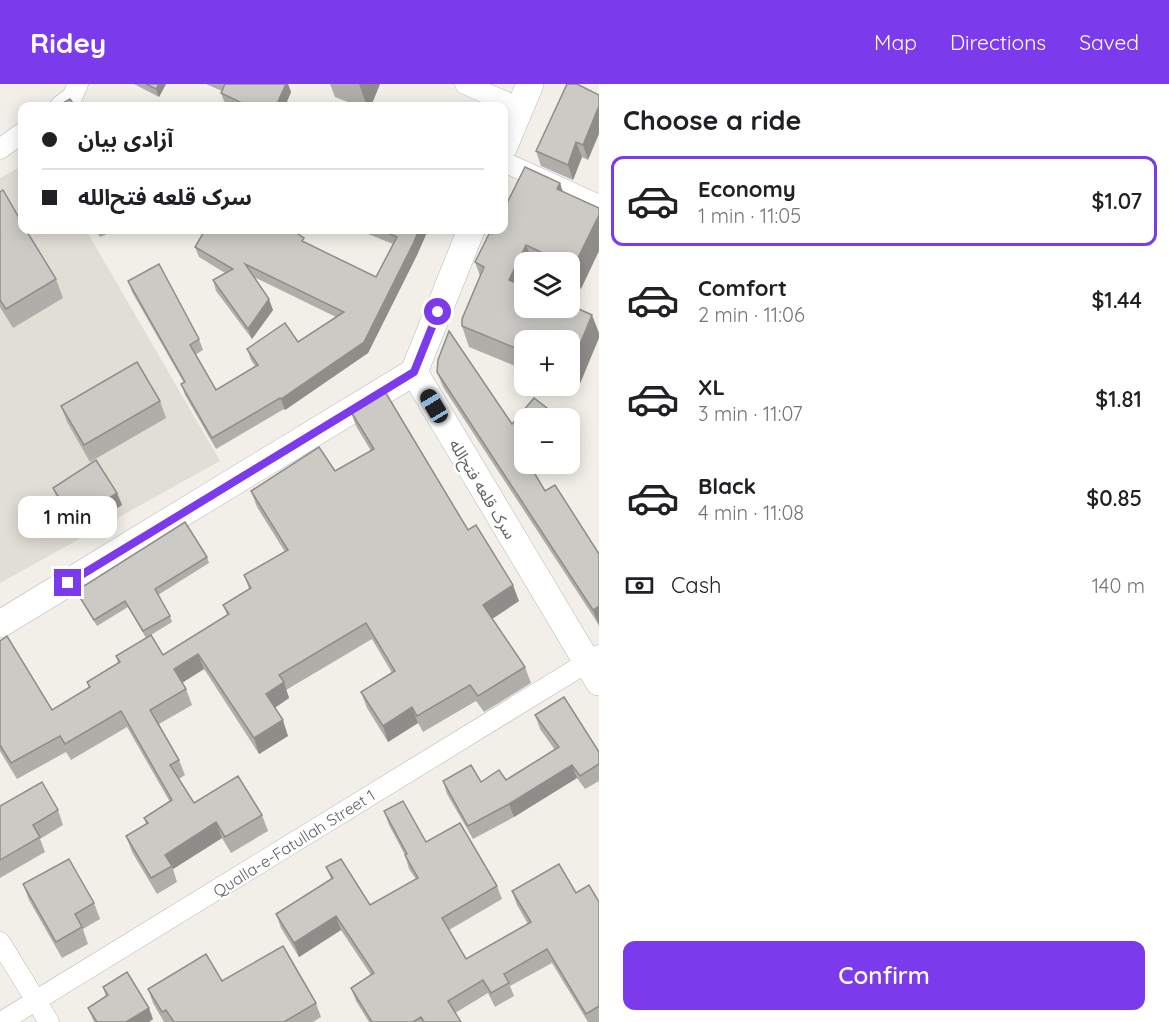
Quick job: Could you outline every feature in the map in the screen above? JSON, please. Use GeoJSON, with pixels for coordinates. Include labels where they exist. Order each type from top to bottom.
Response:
{"type":"FeatureCollection","features":[{"type":"Feature","properties":{"kind":"main road"},"geometry":{"type":"LineString","coordinates":[[508,136],[525,96]]}},
{"type":"Feature","properties":{"kind":"main road"},"geometry":{"type":"LineString","coordinates":[[0,624],[414,372],[469,234]]}},
{"type":"Feature","properties":{"kind":"main road","name":"سرک قلعه فتح‌الله"},"geometry":{"type":"LineString","coordinates":[[414,372],[595,667]]}},
{"type":"Feature","properties":{"kind":"street"},"geometry":{"type":"LineString","coordinates":[[66,102],[72,98],[78,84]]}},
{"type":"Feature","properties":{"kind":"street"},"geometry":{"type":"LineString","coordinates":[[465,84],[525,96]]}},
{"type":"Feature","properties":{"kind":"street"},"geometry":{"type":"LineString","coordinates":[[0,149],[18,136]]}},
{"type":"Feature","properties":{"kind":"street"},"geometry":{"type":"LineString","coordinates":[[508,164],[599,205]]}},
{"type":"Feature","properties":{"kind":"street","name":"Qualla-e-Fatullah Street 1"},"geometry":{"type":"LineString","coordinates":[[1,1022],[595,667]]}},
{"type":"Feature","properties":{"kind":"street"},"geometry":{"type":"LineString","coordinates":[[0,942],[49,1022]]}},
{"type":"Feature","properties":{"kind":"shaded area"},"geometry":{"type":"Polygon","coordinates":[[[18,168],[18,234],[88,234],[220,461],[0,583],[0,178],[18,168]]]}},
{"type":"Feature","properties":{"kind":"building"},"geometry":{"type":"Polygon","coordinates":[[[146,84],[159,84],[156,89],[146,84]]]}},
{"type":"Feature","properties":{"kind":"building"},"geometry":{"type":"Polygon","coordinates":[[[225,84],[286,84],[278,102],[240,102],[221,93],[225,84]]]}},
{"type":"Feature","properties":{"kind":"building"},"geometry":{"type":"Polygon","coordinates":[[[567,84],[577,84],[599,95],[599,106],[583,145],[576,142],[568,165],[536,151],[567,84]]]}},
{"type":"Feature","properties":{"kind":"building"},"geometry":{"type":"Polygon","coordinates":[[[525,167],[560,183],[557,189],[599,208],[599,215],[580,254],[541,252],[526,245],[523,252],[514,252],[514,270],[509,280],[514,282],[514,318],[580,318],[580,310],[592,315],[580,344],[580,330],[514,330],[514,347],[462,326],[462,319],[484,267],[475,262],[489,234],[508,234],[508,201],[525,167]]]}},
{"type":"Feature","properties":{"kind":"building"},"geometry":{"type":"Polygon","coordinates":[[[3,190],[18,216],[18,234],[28,234],[56,279],[6,309],[0,300],[0,192],[3,190]]]}},
{"type":"Feature","properties":{"kind":"building"},"geometry":{"type":"Polygon","coordinates":[[[203,234],[298,234],[304,238],[302,241],[376,277],[397,237],[390,234],[417,234],[364,342],[281,399],[212,438],[181,384],[185,382],[128,281],[159,264],[199,339],[190,345],[216,390],[258,365],[247,349],[285,323],[298,342],[344,312],[245,264],[269,299],[248,329],[213,280],[233,269],[195,247],[203,234]]]}},
{"type":"Feature","properties":{"kind":"building"},"geometry":{"type":"Polygon","coordinates":[[[449,331],[512,424],[514,422],[514,474],[535,474],[545,491],[555,485],[599,554],[599,606],[593,610],[437,372],[438,360],[449,331]]]}},
{"type":"Feature","properties":{"kind":"building"},"geometry":{"type":"Polygon","coordinates":[[[137,362],[160,401],[84,445],[61,406],[137,362]]]}},
{"type":"Feature","properties":{"kind":"building"},"geometry":{"type":"Polygon","coordinates":[[[384,390],[468,530],[476,525],[513,585],[483,605],[525,667],[478,696],[470,685],[417,716],[412,707],[383,726],[361,692],[395,671],[366,623],[279,675],[284,682],[266,694],[283,720],[254,738],[198,654],[174,669],[186,689],[150,710],[179,760],[170,765],[194,803],[238,776],[262,815],[225,837],[216,822],[165,855],[172,866],[151,878],[126,836],[148,823],[144,818],[172,800],[121,711],[65,744],[60,736],[11,763],[0,745],[0,641],[7,636],[52,710],[90,687],[87,682],[120,662],[116,656],[151,635],[163,655],[229,614],[223,605],[251,588],[244,575],[288,550],[251,491],[319,447],[335,471],[374,449],[350,410],[384,390]]]}},
{"type":"Feature","properties":{"kind":"building"},"geometry":{"type":"Polygon","coordinates":[[[534,398],[547,408],[526,408],[534,398]]]}},
{"type":"Feature","properties":{"kind":"building"},"geometry":{"type":"Polygon","coordinates":[[[96,460],[117,493],[74,521],[53,488],[96,460]]]}},
{"type":"Feature","properties":{"kind":"building"},"geometry":{"type":"Polygon","coordinates":[[[185,522],[207,557],[155,589],[170,616],[143,631],[125,601],[94,620],[76,591],[185,522]]]}},
{"type":"Feature","properties":{"kind":"building"},"geometry":{"type":"Polygon","coordinates":[[[564,697],[599,752],[599,764],[580,776],[572,765],[468,826],[443,781],[471,765],[481,782],[499,770],[506,780],[559,747],[535,715],[564,697]]]}},
{"type":"Feature","properties":{"kind":"building"},"geometry":{"type":"Polygon","coordinates":[[[42,782],[58,810],[33,825],[40,837],[0,860],[0,806],[42,782]]]}},
{"type":"Feature","properties":{"kind":"building"},"geometry":{"type":"Polygon","coordinates":[[[403,801],[426,842],[460,823],[497,886],[442,918],[466,959],[531,922],[512,891],[559,864],[576,893],[589,885],[599,902],[599,1006],[586,1014],[547,949],[504,974],[509,983],[491,993],[483,980],[448,1001],[461,1022],[424,1022],[421,1017],[413,1022],[372,1022],[351,988],[374,973],[336,916],[294,943],[276,914],[333,878],[326,867],[341,859],[370,905],[418,878],[384,811],[403,801]]]}},
{"type":"Feature","properties":{"kind":"building"},"geometry":{"type":"Polygon","coordinates":[[[69,859],[94,903],[75,914],[82,927],[56,942],[23,884],[69,859]]]}},
{"type":"Feature","properties":{"kind":"building"},"geometry":{"type":"Polygon","coordinates":[[[283,946],[316,1003],[284,1022],[174,1022],[166,1010],[162,1012],[148,989],[206,954],[222,981],[283,946]]]}},
{"type":"Feature","properties":{"kind":"building"},"geometry":{"type":"Polygon","coordinates":[[[127,972],[149,1008],[126,1022],[97,1022],[88,1008],[108,995],[103,987],[127,972]]]}},
{"type":"Feature","properties":{"kind":"route"},"geometry":{"type":"LineString","coordinates":[[68,583],[414,372],[438,312]]}}]}
